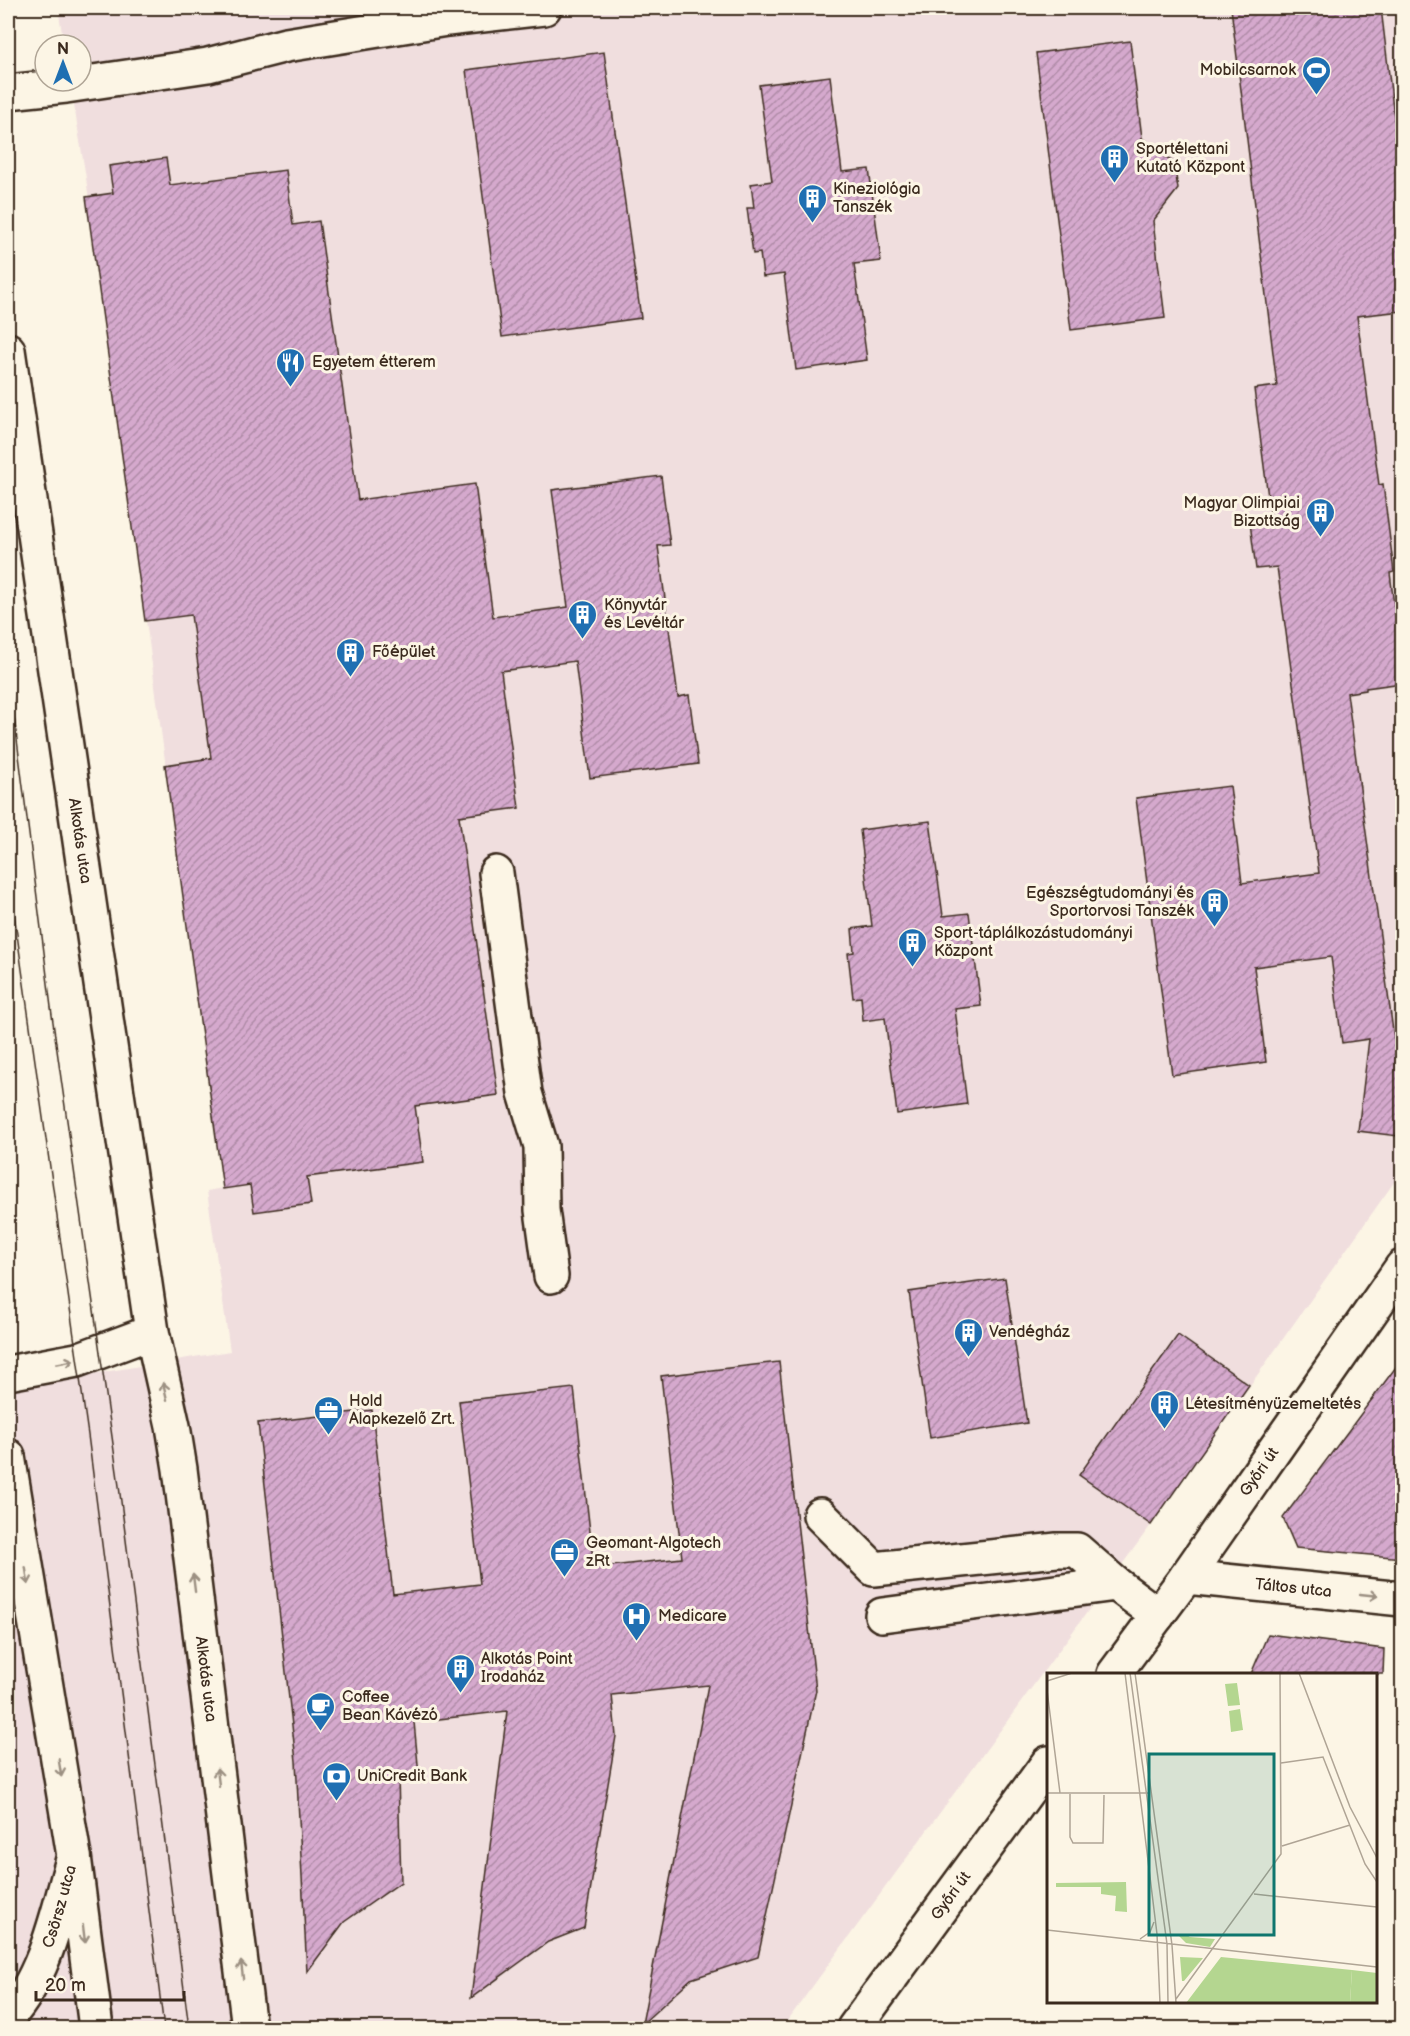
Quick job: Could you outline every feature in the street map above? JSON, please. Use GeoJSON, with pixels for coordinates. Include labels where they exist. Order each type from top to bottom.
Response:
{"type":"FeatureCollection","features":[{"type":"Feature","properties":{"kind":"main road"},"geometry":{"type":"LineString","coordinates":[[8,92],[66,86],[208,65],[286,45],[447,19],[544,8]]}},
{"type":"Feature","properties":{"kind":"main road","name":"Alkotás utca"},"geometry":{"type":"LineString","coordinates":[[8,350],[14,444],[152,1332],[180,1469],[249,2028]]}},
{"type":"Feature","properties":{"kind":"main road"},"geometry":{"type":"LineString","coordinates":[[496,873],[525,1093],[541,1146],[542,1210],[551,1276]]}},
{"type":"Feature","properties":{"kind":"main road","name":"Győri út"},"geometry":{"type":"LineString","coordinates":[[1115,1673],[1186,1577],[1402,1267]]}},
{"type":"Feature","properties":{"kind":"main road"},"geometry":{"type":"LineString","coordinates":[[8,1373],[77,1360],[152,1332]]}},
{"type":"Feature","properties":{"kind":"main road"},"geometry":{"type":"LineString","coordinates":[[8,1456],[74,1856],[96,2028]]}},
{"type":"Feature","properties":{"kind":"main road"},"geometry":{"type":"LineString","coordinates":[[820,1515],[874,1569],[1057,1550],[1077,1550],[1116,1584],[1158,1615]]}},
{"type":"Feature","properties":{"kind":"main road","name":"Táltos utca"},"geometry":{"type":"LineString","coordinates":[[1186,1577],[1402,1599]]}},
{"type":"Feature","properties":{"kind":"main road"},"geometry":{"type":"LineString","coordinates":[[882,1615],[1116,1584]]}},
{"type":"Feature","properties":{"kind":"main road","name":"Győri út"},"geometry":{"type":"LineString","coordinates":[[854,2028],[1047,1764]]}},
{"type":"Feature","properties":{"kind":"main road","name":"Csörsz utca"},"geometry":{"type":"LineString","coordinates":[[8,2017],[18,2006],[42,1963],[74,1856]]}},
{"type":"Feature","properties":{"kind":"shaded area"},"geometry":{"type":"Polygon","coordinates":[[[58,8],[1402,8],[1402,1171],[1151,1525],[782,2028],[8,2028],[8,1388],[230,1351],[207,1191],[223,1188],[86,178],[72,93],[93,93],[93,33],[62,33],[58,8]]]}},
{"type":"Feature","properties":{"kind":"building"},"geometry":{"type":"Polygon","coordinates":[[[1231,8],[1381,8],[1402,184],[1402,311],[1357,316],[1379,485],[1383,484],[1394,572],[1390,573],[1402,683],[1347,693],[1402,1097],[1398,1136],[1358,1131],[1369,1039],[1342,1043],[1331,957],[1254,967],[1266,1062],[1172,1075],[1136,798],[1230,786],[1242,883],[1319,873],[1277,567],[1256,569],[1250,523],[1271,520],[1254,389],[1277,386],[1231,8]]]}},
{"type":"Feature","properties":{"kind":"building","name":"Sportélettani Kutató Központ"},"geometry":{"type":"Polygon","coordinates":[[[1130,41],[1142,138],[1174,163],[1178,189],[1153,221],[1165,318],[1071,330],[1036,53],[1130,41]]]}},
{"type":"Feature","properties":{"kind":"building"},"geometry":{"type":"Polygon","coordinates":[[[604,52],[641,318],[502,337],[466,70],[604,52]]]}},
{"type":"Feature","properties":{"kind":"building","name":"Kineziológia Tanszék"},"geometry":{"type":"Polygon","coordinates":[[[830,76],[842,172],[869,169],[881,261],[854,264],[867,360],[796,370],[784,274],[763,277],[760,253],[753,254],[747,208],[754,208],[751,184],[772,181],[759,85],[830,76]]]}},
{"type":"Feature","properties":{"kind":"building","name":"Főépület"},"geometry":{"type":"Polygon","coordinates":[[[166,158],[170,185],[286,170],[293,225],[319,221],[358,500],[475,484],[493,617],[568,607],[552,490],[661,476],[670,545],[658,546],[678,697],[689,695],[698,764],[590,778],[575,661],[501,671],[519,808],[459,816],[498,1095],[415,1106],[423,1162],[307,1177],[311,1204],[254,1212],[250,1185],[223,1189],[165,765],[211,758],[191,615],[145,621],[86,197],[113,193],[109,166],[166,158]]]}},
{"type":"Feature","properties":{"kind":"building","name":"Sport-táplálkozástudományi Központ"},"geometry":{"type":"Polygon","coordinates":[[[930,821],[943,916],[969,913],[981,1006],[955,1009],[967,1104],[897,1114],[885,1018],[863,1021],[861,997],[853,998],[848,953],[854,952],[852,929],[872,926],[860,830],[930,821]]]}},
{"type":"Feature","properties":{"kind":"building","name":"Vendégház"},"geometry":{"type":"Polygon","coordinates":[[[1005,1278],[1027,1423],[930,1438],[909,1292],[1005,1278]]]}},
{"type":"Feature","properties":{"kind":"building","name":"Létesítményüzemeltetés"},"geometry":{"type":"Polygon","coordinates":[[[1178,1335],[1249,1385],[1151,1525],[1079,1475],[1178,1335]]]}},
{"type":"Feature","properties":{"kind":"building"},"geometry":{"type":"Polygon","coordinates":[[[1402,1359],[1402,1558],[1296,1548],[1283,1518],[1402,1359]]]}},
{"type":"Feature","properties":{"kind":"building","name":"Alkotás Point Irodaház"},"geometry":{"type":"Polygon","coordinates":[[[779,1362],[816,1690],[758,1957],[691,1979],[642,2024],[708,1685],[612,1695],[616,1736],[584,1928],[548,1942],[471,1998],[507,1711],[414,1722],[419,1775],[398,1777],[401,1882],[344,1922],[307,1972],[296,1761],[258,1423],[372,1410],[393,1594],[480,1584],[459,1401],[574,1388],[594,1568],[682,1558],[661,1376],[779,1362]]]}},
{"type":"Feature","properties":{"kind":"building"},"geometry":{"type":"Polygon","coordinates":[[[1268,1634],[1384,1649],[1383,1674],[1251,1673],[1268,1634]]]}},
{"type":"Feature","properties":{"kind":"tram line"},"geometry":{"type":"LineString","coordinates":[[8,669],[52,1015],[119,1486],[189,2028]]}},
{"type":"Feature","properties":{"kind":"tram line"},"geometry":{"type":"LineString","coordinates":[[8,871],[88,1435],[164,2028]]}},
{"type":"Feature","properties":{"kind":"place","name":"Mobilcsarnok"},"geometry":{"type":"Point","coordinates":[1317,96]}},
{"type":"Feature","properties":{"kind":"place","name":"Sportélettani Kutató Központ"},"geometry":{"type":"Point","coordinates":[1115,184]}},
{"type":"Feature","properties":{"kind":"place","name":"Kineziológia Tanszék"},"geometry":{"type":"Point","coordinates":[812,224]}},
{"type":"Feature","properties":{"kind":"place","name":"Egyetem étterem"},"geometry":{"type":"Point","coordinates":[291,388]}},
{"type":"Feature","properties":{"kind":"place","name":"Magyar Olimpiai Bizottság"},"geometry":{"type":"Point","coordinates":[1321,538]}},
{"type":"Feature","properties":{"kind":"place","name":"Könyvtár és Levéltár"},"geometry":{"type":"Point","coordinates":[583,640]}},
{"type":"Feature","properties":{"kind":"place","name":"Főépület"},"geometry":{"type":"Point","coordinates":[351,678]}},
{"type":"Feature","properties":{"kind":"place","name":"Egészségtudományi és Sportorvosi Tanszék"},"geometry":{"type":"Point","coordinates":[1215,928]}},
{"type":"Feature","properties":{"kind":"place","name":"Sport-táplálkozástudományi Központ"},"geometry":{"type":"Point","coordinates":[913,968]}},
{"type":"Feature","properties":{"kind":"place","name":"Vendégház"},"geometry":{"type":"Point","coordinates":[968,1358]}},
{"type":"Feature","properties":{"kind":"place","name":"Létesítményüzemeltetés"},"geometry":{"type":"Point","coordinates":[1164,1430]}},
{"type":"Feature","properties":{"kind":"place","name":"Hold Alapkezelő Zrt."},"geometry":{"type":"Point","coordinates":[328,1436]}},
{"type":"Feature","properties":{"kind":"place","name":"Geomant-Algotech zRt"},"geometry":{"type":"Point","coordinates":[565,1578]}},
{"type":"Feature","properties":{"kind":"place","name":"Medicare"},"geometry":{"type":"Point","coordinates":[637,1642]}},
{"type":"Feature","properties":{"kind":"place","name":"Alkotás Point Irodaház"},"geometry":{"type":"Point","coordinates":[460,1694]}},
{"type":"Feature","properties":{"kind":"place","name":"Coffee Bean Kávézó"},"geometry":{"type":"Point","coordinates":[321,1732]}},
{"type":"Feature","properties":{"kind":"place","name":"UniCredit Bank"},"geometry":{"type":"Point","coordinates":[336,1802]}}]}
